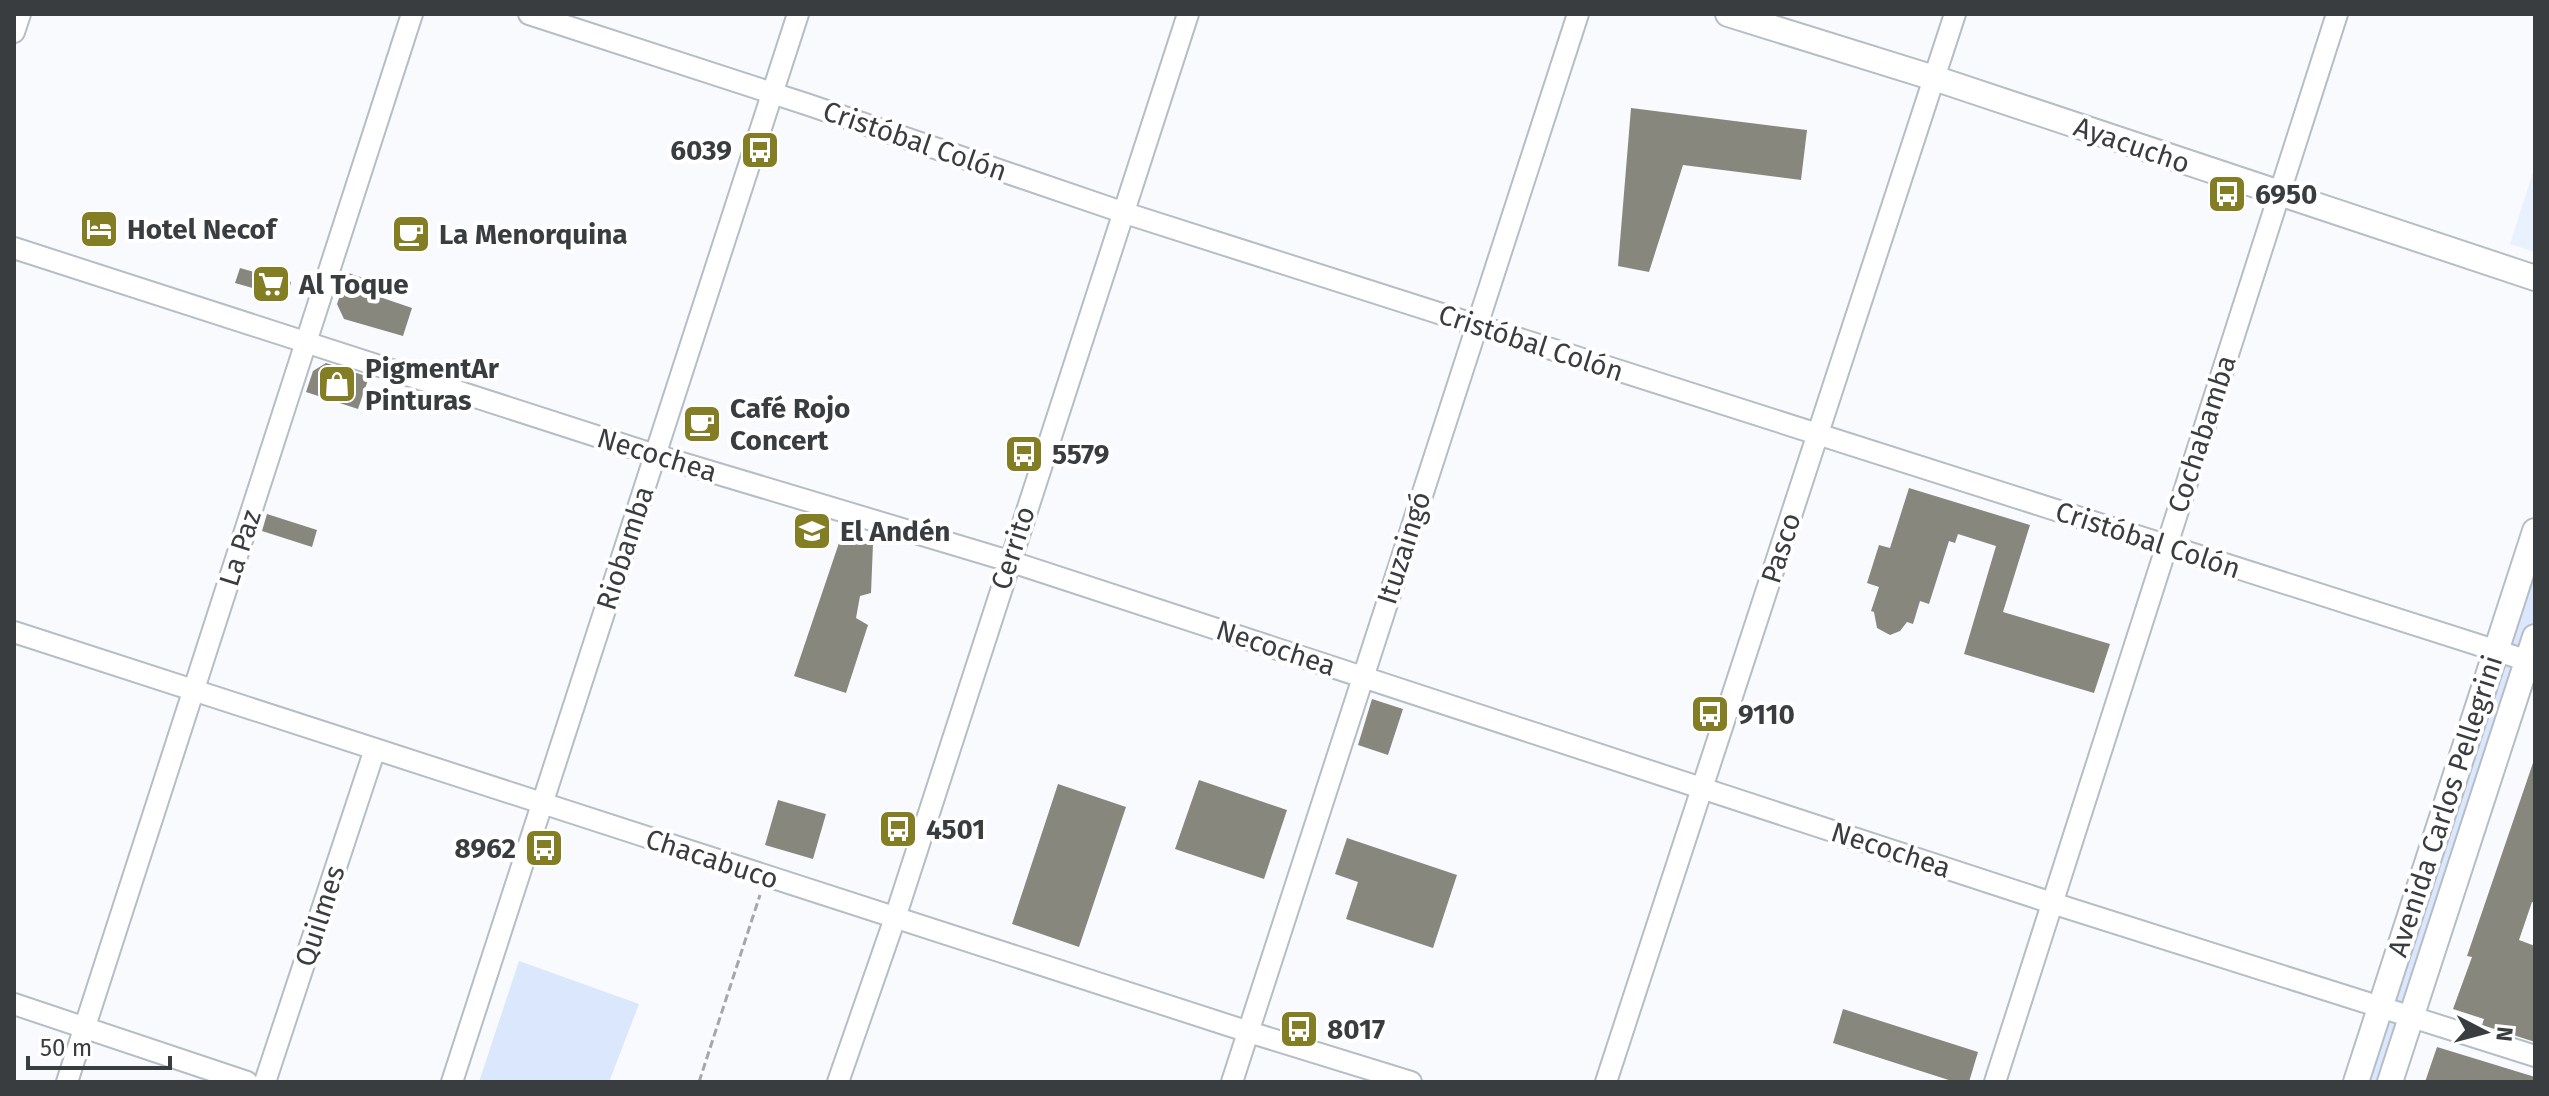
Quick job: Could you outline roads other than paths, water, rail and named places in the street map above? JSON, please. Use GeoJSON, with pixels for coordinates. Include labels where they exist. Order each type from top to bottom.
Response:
{"type":"FeatureCollection","features":[{"type":"Feature","properties":{"kind":"main road","name":"Ayacucho"},"geometry":{"type":"LineString","coordinates":[[1728,14],[1934,78],[2535,278]]}},
{"type":"Feature","properties":{"kind":"main road","name":"Avenida Carlos Pellegrini"},"geometry":{"type":"LineString","coordinates":[[2356,1082],[2535,531]]}},
{"type":"Feature","properties":{"kind":"main road","name":"Avenida Carlos Pellegrini"},"geometry":{"type":"LineString","coordinates":[[2390,1082],[2531,662],[2535,637]]}},
{"type":"Feature","properties":{"kind":"street"},"geometry":{"type":"LineString","coordinates":[[14,32],[20,14]]}},
{"type":"Feature","properties":{"kind":"street","name":"La Paz"},"geometry":{"type":"LineString","coordinates":[[67,1082],[412,14]]}},
{"type":"Feature","properties":{"kind":"street","name":"Cristóbal Colón"},"geometry":{"type":"LineString","coordinates":[[529,14],[1122,212],[2531,662]]}},
{"type":"Feature","properties":{"kind":"street","name":"Riobamba"},"geometry":{"type":"LineString","coordinates":[[452,1082],[798,14]]}},
{"type":"Feature","properties":{"kind":"street","name":"Cerrito"},"geometry":{"type":"LineString","coordinates":[[838,1082],[895,918],[1188,14]]}},
{"type":"Feature","properties":{"kind":"street","name":"Ituzaingó"},"geometry":{"type":"LineString","coordinates":[[1232,1082],[1578,14]]}},
{"type":"Feature","properties":{"kind":"street","name":"Pasco"},"geometry":{"type":"LineString","coordinates":[[1606,1082],[1955,14]]}},
{"type":"Feature","properties":{"kind":"street","name":"Cochabamba"},"geometry":{"type":"LineString","coordinates":[[1995,1082],[2337,14]]}},
{"type":"Feature","properties":{"kind":"street","name":"Necochea"},"geometry":{"type":"LineString","coordinates":[[14,248],[655,455],[1009,561],[2052,903],[2535,1056]]}},
{"type":"Feature","properties":{"kind":"street","name":"Chacabuco"},"geometry":{"type":"LineString","coordinates":[[14,632],[1411,1082]]}},
{"type":"Feature","properties":{"kind":"street","name":"Quilmes"},"geometry":{"type":"LineString","coordinates":[[265,1082],[375,749]]}},
{"type":"Feature","properties":{"kind":"street"},"geometry":{"type":"LineString","coordinates":[[14,1004],[247,1082]]}},
{"type":"Feature","properties":{"kind":"place","name":"6039"},"geometry":{"type":"Point","coordinates":[760,150]}},
{"type":"Feature","properties":{"kind":"place","name":"6950"},"geometry":{"type":"Point","coordinates":[2227,194]}},
{"type":"Feature","properties":{"kind":"place","name":"Hotel Necof"},"geometry":{"type":"Point","coordinates":[99,229]}},
{"type":"Feature","properties":{"kind":"place","name":"La Menorquina"},"geometry":{"type":"Point","coordinates":[411,234]}},
{"type":"Feature","properties":{"kind":"place","name":"Al Toque"},"geometry":{"type":"Point","coordinates":[271,284]}},
{"type":"Feature","properties":{"kind":"place","name":"PigmentAr Pinturas"},"geometry":{"type":"Point","coordinates":[337,384]}},
{"type":"Feature","properties":{"kind":"place","name":"Café Rojo Concert"},"geometry":{"type":"Point","coordinates":[702,424]}},
{"type":"Feature","properties":{"kind":"place","name":"5579"},"geometry":{"type":"Point","coordinates":[1024,454]}},
{"type":"Feature","properties":{"kind":"place","name":"El Andén"},"geometry":{"type":"Point","coordinates":[812,531]}},
{"type":"Feature","properties":{"kind":"place","name":"9110"},"geometry":{"type":"Point","coordinates":[1710,714]}},
{"type":"Feature","properties":{"kind":"place","name":"4501"},"geometry":{"type":"Point","coordinates":[898,829]}},
{"type":"Feature","properties":{"kind":"place","name":"8962"},"geometry":{"type":"Point","coordinates":[544,848]}},
{"type":"Feature","properties":{"kind":"place","name":"8017"},"geometry":{"type":"Point","coordinates":[1299,1029]}}]}
